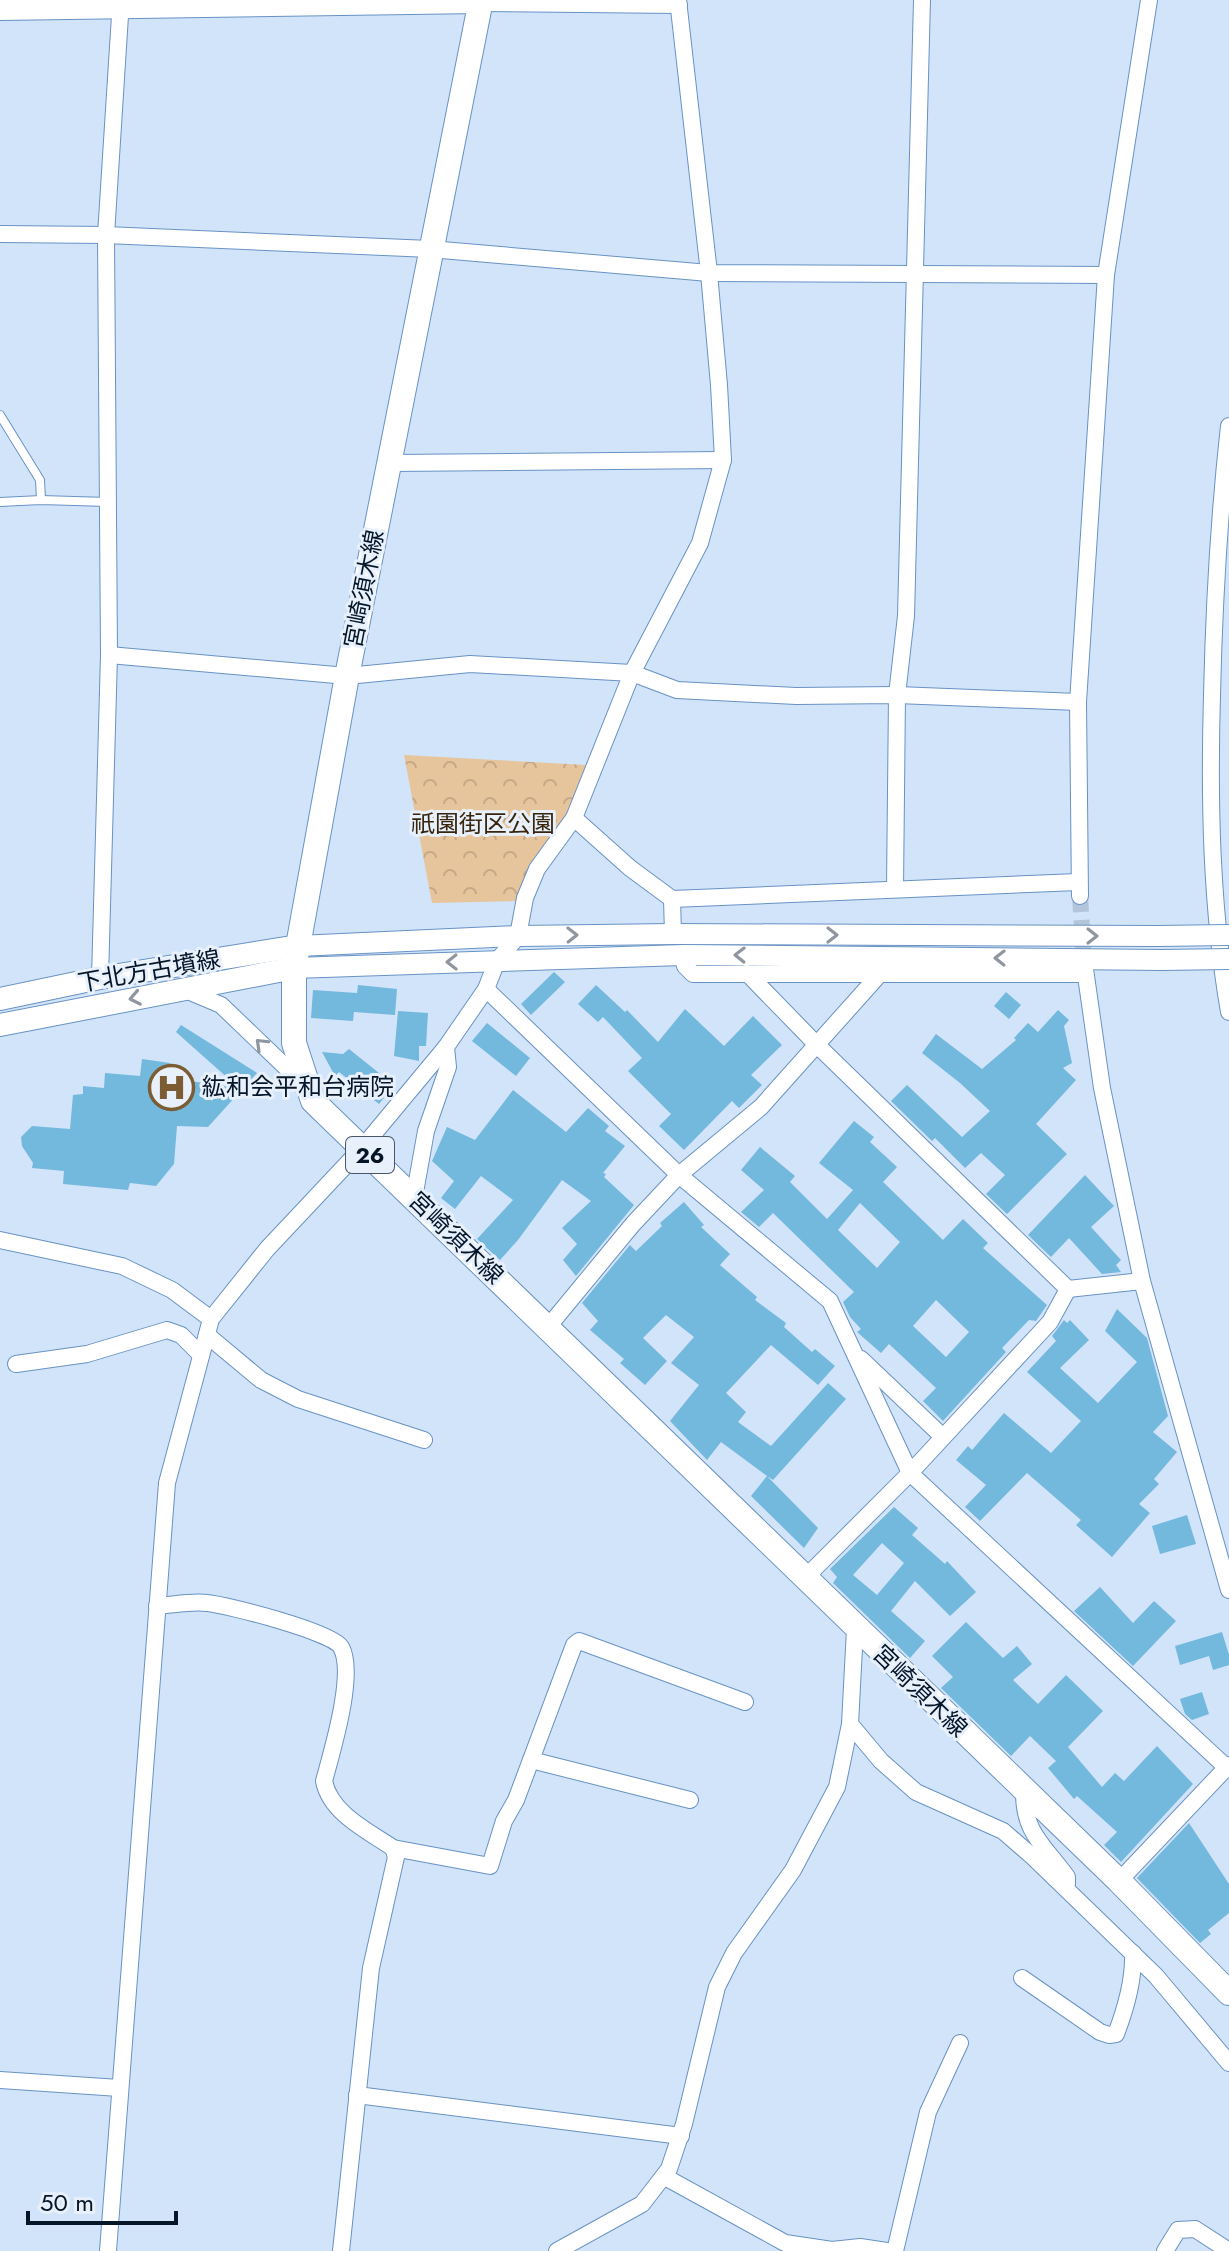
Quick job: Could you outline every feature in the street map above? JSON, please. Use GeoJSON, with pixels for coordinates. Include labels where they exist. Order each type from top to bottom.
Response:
{"type":"FeatureCollection","features":[{"type":"Feature","properties":{"kind":"main road","name":"宮崎須木線"},"geometry":{"type":"LineString","coordinates":[[481,1],[347,676],[296,957],[294,1043],[313,1101],[855,1629],[1119,1881],[1229,1993]]}},
{"type":"Feature","properties":{"kind":"main road","name":"下北方古墳線"},"geometry":{"type":"LineString","coordinates":[[0,999],[100,978],[296,957]]}},
{"type":"Feature","properties":{"kind":"main road","name":"下北方古墳線"},"geometry":{"type":"LineString","coordinates":[[0,1025],[182,989],[296,957]]}},
{"type":"Feature","properties":{"kind":"street"},"geometry":{"type":"LineString","coordinates":[[895,889],[897,695],[906,616],[922,0]]}},
{"type":"Feature","properties":{"kind":"street"},"geometry":{"type":"LineString","coordinates":[[574,818],[630,868],[672,899],[895,889],[1079,889],[1078,702],[1106,275],[1149,0]]}},
{"type":"Feature","properties":{"kind":"street"},"geometry":{"type":"LineString","coordinates":[[0,10],[120,4],[678,3],[709,273],[723,460],[700,543],[632,673],[574,818],[537,869],[525,898],[518,936],[497,961],[486,989],[446,1047],[362,1148],[267,1249],[209,1327],[167,1483],[108,2251]]}},
{"type":"Feature","properties":{"kind":"street"},"geometry":{"type":"LineString","coordinates":[[100,978],[109,655],[106,235],[120,4]]}},
{"type":"Feature","properties":{"kind":"street"},"geometry":{"type":"LineString","coordinates":[[0,234],[106,235],[430,249],[709,273],[1106,275]]}},
{"type":"Feature","properties":{"kind":"street"},"geometry":{"type":"LineString","coordinates":[[1229,426],[1218,523],[1209,803],[1219,954],[1229,1012]]}},
{"type":"Feature","properties":{"kind":"street"},"geometry":{"type":"LineString","coordinates":[[389,463],[723,460]]}},
{"type":"Feature","properties":{"kind":"street"},"geometry":{"type":"LineString","coordinates":[[109,655],[347,676],[470,664],[632,673],[677,690],[796,696],[897,695],[1078,702]]}},
{"type":"Feature","properties":{"kind":"street"},"geometry":{"type":"LineString","coordinates":[[672,899],[673,934]]}},
{"type":"Feature","properties":{"kind":"street"},"geometry":{"type":"LineString","coordinates":[[296,957],[518,936],[1229,935]]}},
{"type":"Feature","properties":{"kind":"street"},"geometry":{"type":"LineString","coordinates":[[296,957],[497,961],[683,955],[1229,959]]}},
{"type":"Feature","properties":{"kind":"street"},"geometry":{"type":"LineString","coordinates":[[683,955],[685,966],[693,974],[878,976],[1084,968],[1102,1088],[1142,1281],[1229,1590]]}},
{"type":"Feature","properties":{"kind":"street"},"geometry":{"type":"LineString","coordinates":[[747,973],[1068,1289]]}},
{"type":"Feature","properties":{"kind":"street"},"geometry":{"type":"LineString","coordinates":[[548,1327],[633,1224],[679,1175],[761,1107],[878,976]]}},
{"type":"Feature","properties":{"kind":"street"},"geometry":{"type":"LineString","coordinates":[[182,989],[221,1005],[295,1076],[313,1101]]}},
{"type":"Feature","properties":{"kind":"street"},"geometry":{"type":"LineString","coordinates":[[486,989],[679,1175],[830,1301],[910,1473],[1228,1766],[1119,1881]]}},
{"type":"Feature","properties":{"kind":"street"},"geometry":{"type":"LineString","coordinates":[[414,1198],[426,1131],[448,1067],[446,1047]]}},
{"type":"Feature","properties":{"kind":"street"},"geometry":{"type":"LineString","coordinates":[[0,1240],[122,1266],[172,1290],[261,1380],[298,1399],[424,1440]]}},
{"type":"Feature","properties":{"kind":"street"},"geometry":{"type":"LineString","coordinates":[[1068,1289],[1142,1281]]}},
{"type":"Feature","properties":{"kind":"street"},"geometry":{"type":"LineString","coordinates":[[805,1578],[910,1473],[1050,1322],[1068,1289]]}},
{"type":"Feature","properties":{"kind":"street"},"geometry":{"type":"LineString","coordinates":[[16,1364],[87,1354],[167,1330],[181,1335],[201,1355]]}},
{"type":"Feature","properties":{"kind":"street"},"geometry":{"type":"LineString","coordinates":[[854,1352],[943,1437]]}},
{"type":"Feature","properties":{"kind":"street"},"geometry":{"type":"LineString","coordinates":[[157,1606],[206,1603],[280,1620],[335,1640],[342,1648],[345,1659],[345,1695],[324,1781],[326,1793],[339,1809],[393,1848],[490,1866],[504,1821],[516,1800],[574,1645],[579,1641],[745,1702]]}},
{"type":"Feature","properties":{"kind":"street"},"geometry":{"type":"LineString","coordinates":[[557,2251],[642,2204],[665,2177],[681,2136],[717,1987],[734,1953],[793,1870],[837,1787],[850,1724],[855,1629]]}},
{"type":"Feature","properties":{"kind":"street"},"geometry":{"type":"LineString","coordinates":[[850,1724],[881,1761],[916,1792],[1003,1831],[1156,1976],[1229,2063]]}},
{"type":"Feature","properties":{"kind":"street"},"geometry":{"type":"LineString","coordinates":[[531,1760],[690,1800]]}},
{"type":"Feature","properties":{"kind":"street"},"geometry":{"type":"LineString","coordinates":[[1024,1790],[1024,1813],[1034,1834],[1067,1877],[1067,1889]]}},
{"type":"Feature","properties":{"kind":"street"},"geometry":{"type":"LineString","coordinates":[[341,2251],[371,1968],[396,1857],[393,1848]]}},
{"type":"Feature","properties":{"kind":"street"},"geometry":{"type":"LineString","coordinates":[[1022,1978],[1100,2032],[1116,2034],[1133,1972],[1133,1953]]}},
{"type":"Feature","properties":{"kind":"street"},"geometry":{"type":"LineString","coordinates":[[895,2251],[928,2112],[960,2043]]}},
{"type":"Feature","properties":{"kind":"street"},"geometry":{"type":"LineString","coordinates":[[0,2080],[119,2088]]}},
{"type":"Feature","properties":{"kind":"street"},"geometry":{"type":"LineString","coordinates":[[357,2095],[681,2136]]}},
{"type":"Feature","properties":{"kind":"street"},"geometry":{"type":"LineString","coordinates":[[665,2177],[785,2243],[832,2250],[860,2247],[887,2251]]}},
{"type":"Feature","properties":{"kind":"street"},"geometry":{"type":"LineString","coordinates":[[1165,2251],[1178,2230],[1195,2229],[1229,2251]]}},
{"type":"Feature","properties":{"kind":"lane"},"geometry":{"type":"LineString","coordinates":[[0,415],[40,480],[41,500]]}},
{"type":"Feature","properties":{"kind":"lane"},"geometry":{"type":"LineString","coordinates":[[0,502],[108,502]]}},
{"type":"Feature","properties":{"kind":"green space","name":"祇園街区公園"},"geometry":{"type":"Polygon","coordinates":[[[404,755],[586,765],[568,813],[537,860],[517,901],[432,903],[404,755]]]}},
{"type":"Feature","properties":{"kind":"building"},"geometry":{"type":"Polygon","coordinates":[[[554,972],[565,982],[531,1015],[521,1004],[554,972]]]}},
{"type":"Feature","properties":{"kind":"building"},"geometry":{"type":"Polygon","coordinates":[[[358,985],[397,989],[395,1015],[354,1012],[353,1021],[311,1018],[313,990],[357,993],[358,985]]]}},
{"type":"Feature","properties":{"kind":"building"},"geometry":{"type":"Polygon","coordinates":[[[596,985],[625,1012],[627,1010],[658,1042],[685,1009],[724,1046],[753,1016],[782,1045],[751,1075],[762,1085],[739,1108],[732,1101],[684,1150],[659,1126],[671,1114],[628,1071],[642,1058],[603,1017],[598,1022],[578,1004],[596,985]]]}},
{"type":"Feature","properties":{"kind":"building"},"geometry":{"type":"Polygon","coordinates":[[[1006,992],[1021,1005],[1009,1019],[994,1006],[1006,992]]]}},
{"type":"Feature","properties":{"kind":"building"},"geometry":{"type":"Polygon","coordinates":[[[1058,1010],[1069,1020],[1064,1026],[1072,1063],[1063,1068],[1076,1080],[1036,1124],[1067,1154],[1007,1214],[986,1194],[1005,1175],[981,1153],[965,1168],[891,1101],[907,1085],[962,1137],[990,1111],[922,1053],[936,1034],[982,1069],[1016,1040],[1014,1038],[1028,1023],[1038,1032],[1058,1010]]]}},
{"type":"Feature","properties":{"kind":"building"},"geometry":{"type":"Polygon","coordinates":[[[398,1011],[428,1013],[426,1046],[419,1046],[419,1061],[394,1056],[398,1011]]]}},
{"type":"Feature","properties":{"kind":"building"},"geometry":{"type":"Polygon","coordinates":[[[487,1023],[530,1058],[516,1076],[472,1041],[487,1023]]]}},
{"type":"Feature","properties":{"kind":"building"},"geometry":{"type":"Polygon","coordinates":[[[181,1025],[257,1073],[208,1127],[177,1126],[174,1164],[156,1186],[130,1183],[128,1190],[63,1184],[64,1171],[32,1168],[33,1163],[22,1146],[21,1137],[32,1126],[70,1129],[73,1095],[83,1094],[83,1086],[104,1088],[105,1073],[140,1076],[142,1059],[170,1063],[169,1078],[239,1088],[176,1032],[181,1025]]]}},
{"type":"Feature","properties":{"kind":"building"},"geometry":{"type":"Polygon","coordinates":[[[349,1049],[394,1085],[379,1104],[339,1072],[335,1076],[322,1052],[343,1054],[349,1049]]]}},
{"type":"Feature","properties":{"kind":"building"},"geometry":{"type":"Polygon","coordinates":[[[513,1090],[566,1132],[588,1108],[609,1126],[605,1131],[625,1146],[603,1173],[634,1205],[576,1276],[563,1260],[577,1244],[562,1228],[591,1201],[562,1180],[500,1260],[477,1239],[513,1200],[481,1176],[455,1209],[441,1198],[454,1181],[432,1161],[447,1127],[475,1140],[513,1090]]]}},
{"type":"Feature","properties":{"kind":"building"},"geometry":{"type":"Polygon","coordinates":[[[854,1121],[874,1137],[870,1142],[897,1167],[883,1182],[943,1240],[963,1219],[988,1243],[983,1248],[1047,1305],[1036,1321],[1029,1320],[1002,1348],[1006,1352],[943,1421],[923,1401],[936,1388],[889,1344],[881,1353],[857,1332],[861,1329],[850,1317],[843,1302],[854,1292],[773,1213],[759,1227],[741,1212],[764,1190],[741,1170],[760,1147],[795,1176],[790,1182],[827,1219],[853,1190],[819,1163],[854,1121]],[[860,1203],[838,1230],[877,1268],[900,1242],[860,1203]],[[936,1300],[913,1326],[946,1357],[969,1332],[936,1300]]]}},
{"type":"Feature","properties":{"kind":"building"},"geometry":{"type":"Polygon","coordinates":[[[1085,1175],[1114,1206],[1091,1227],[1121,1260],[1116,1265],[1121,1272],[1102,1274],[1069,1238],[1051,1257],[1028,1235],[1085,1175]]]}},
{"type":"Feature","properties":{"kind":"building"},"geometry":{"type":"Polygon","coordinates":[[[684,1202],[704,1225],[701,1227],[730,1254],[720,1265],[757,1297],[755,1300],[786,1323],[784,1327],[812,1352],[815,1349],[835,1366],[818,1385],[771,1345],[726,1393],[746,1412],[738,1422],[771,1446],[828,1383],[846,1399],[773,1480],[721,1442],[707,1460],[670,1421],[699,1385],[671,1363],[694,1337],[666,1315],[643,1338],[667,1361],[645,1385],[620,1363],[624,1359],[590,1330],[598,1321],[582,1303],[630,1245],[636,1251],[662,1226],[660,1223],[684,1202]]]}},
{"type":"Feature","properties":{"kind":"building"},"geometry":{"type":"Polygon","coordinates":[[[1117,1309],[1147,1338],[1168,1416],[1153,1432],[1177,1452],[1154,1479],[1159,1484],[1139,1504],[1150,1513],[1112,1557],[1076,1525],[1081,1520],[1027,1473],[980,1521],[965,1507],[986,1485],[956,1460],[968,1446],[972,1450],[1004,1413],[1051,1453],[1081,1421],[1027,1372],[1056,1341],[1052,1336],[1064,1320],[1067,1323],[1070,1320],[1089,1340],[1060,1368],[1098,1403],[1137,1362],[1105,1331],[1117,1309]]]}},
{"type":"Feature","properties":{"kind":"building"},"geometry":{"type":"Polygon","coordinates":[[[767,1476],[818,1528],[804,1548],[751,1496],[767,1476]]]}},
{"type":"Feature","properties":{"kind":"building"},"geometry":{"type":"Polygon","coordinates":[[[894,1507],[918,1528],[912,1535],[945,1564],[947,1561],[976,1592],[950,1616],[915,1581],[891,1611],[925,1641],[910,1658],[833,1583],[837,1577],[830,1569],[894,1507]],[[882,1543],[853,1575],[877,1595],[904,1563],[882,1543]]]}},
{"type":"Feature","properties":{"kind":"building"},"geometry":{"type":"Polygon","coordinates":[[[1187,1515],[1196,1544],[1160,1554],[1152,1526],[1187,1515]]]}},
{"type":"Feature","properties":{"kind":"building"},"geometry":{"type":"Polygon","coordinates":[[[1100,1587],[1133,1623],[1154,1601],[1176,1621],[1133,1666],[1074,1611],[1100,1587]]]}},
{"type":"Feature","properties":{"kind":"building"},"geometry":{"type":"Polygon","coordinates":[[[966,1622],[1003,1658],[1017,1646],[1032,1664],[1013,1680],[1038,1704],[1066,1675],[1103,1711],[1068,1747],[1102,1787],[1115,1773],[1124,1781],[1157,1746],[1193,1784],[1121,1862],[1104,1845],[1117,1832],[1077,1796],[1074,1799],[1048,1768],[1056,1761],[1030,1736],[1011,1756],[941,1688],[953,1677],[932,1656],[966,1622]]]}},
{"type":"Feature","properties":{"kind":"building"},"geometry":{"type":"Polygon","coordinates":[[[1222,1632],[1229,1665],[1213,1670],[1209,1656],[1180,1665],[1175,1646],[1222,1632]]]}},
{"type":"Feature","properties":{"kind":"building"},"geometry":{"type":"Polygon","coordinates":[[[1202,1692],[1209,1714],[1192,1720],[1185,1714],[1180,1699],[1202,1692]]]}},
{"type":"Feature","properties":{"kind":"building"},"geometry":{"type":"Polygon","coordinates":[[[1189,1823],[1229,1884],[1229,1913],[1208,1930],[1211,1934],[1200,1943],[1137,1878],[1189,1823]]]}},
{"type":"Feature","properties":{"kind":"tunnel"},"geometry":{"type":"LineString","coordinates":[[1080,896],[1084,962]]}},
{"type":"Feature","properties":{"kind":"place","name":"紘和会平和台病院"},"geometry":{"type":"Point","coordinates":[171,1087]}}]}
